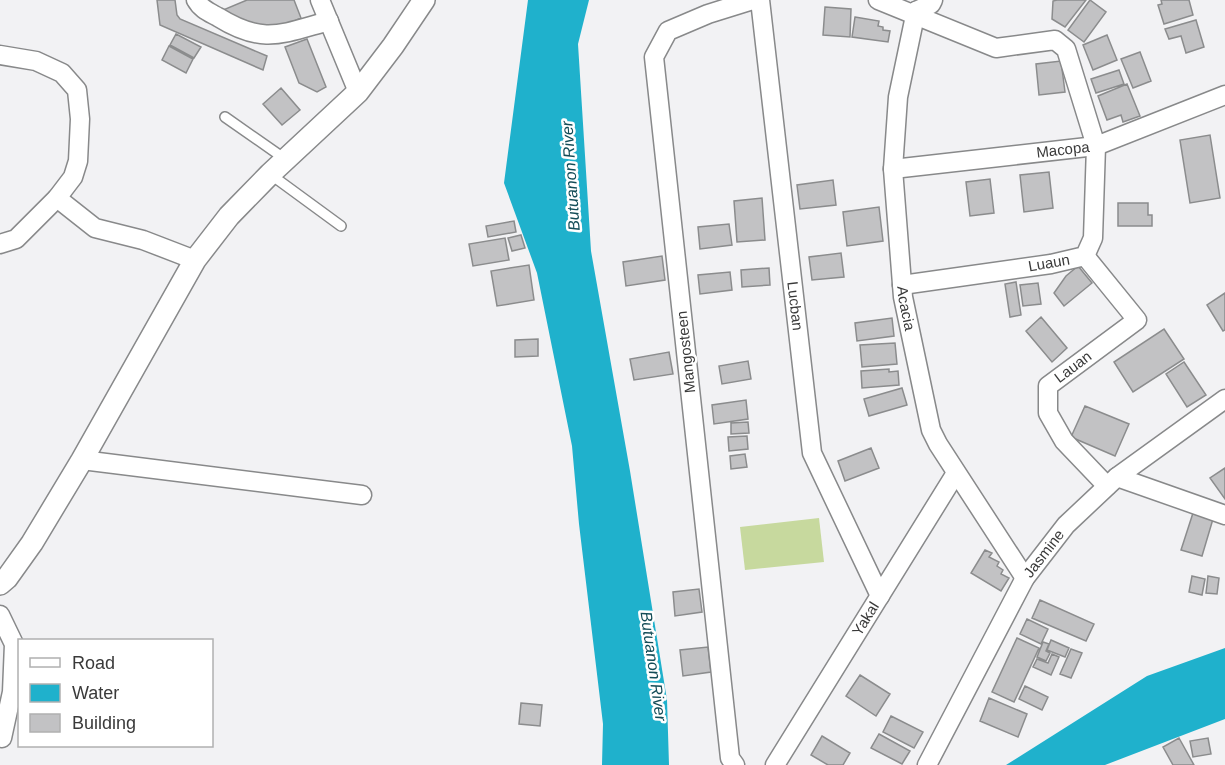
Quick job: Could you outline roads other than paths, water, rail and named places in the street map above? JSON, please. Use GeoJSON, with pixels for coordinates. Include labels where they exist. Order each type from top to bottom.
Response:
{"type":"FeatureCollection","features":[{"type":"Feature","properties":{"kind":"street"},"geometry":{"type":"LineString","coordinates":[[320,0],[358,92]]}},
{"type":"Feature","properties":{"kind":"street"},"geometry":{"type":"LineString","coordinates":[[2,576],[32,543],[82,460],[195,260],[229,216],[278,166],[358,92],[424,0]]}},
{"type":"Feature","properties":{"kind":"street","name":"Mangosteen"},"geometry":{"type":"LineString","coordinates":[[735,765],[729,758],[654,57],[668,31],[708,14],[753,0]]}},
{"type":"Feature","properties":{"kind":"street","name":"Lucban"},"geometry":{"type":"LineString","coordinates":[[760,0],[812,453],[880,596]]}},
{"type":"Feature","properties":{"kind":"street"},"geometry":{"type":"LineString","coordinates":[[878,0],[913,9],[996,48],[1055,40],[1066,49],[1096,146]]}},
{"type":"Feature","properties":{"kind":"street"},"geometry":{"type":"LineString","coordinates":[[913,9],[931,4],[933,0]]}},
{"type":"Feature","properties":{"kind":"street"},"geometry":{"type":"LineString","coordinates":[[204,2],[234,27],[262,36],[273,36],[329,21]]}},
{"type":"Feature","properties":{"kind":"street","name":"Acacia"},"geometry":{"type":"LineString","coordinates":[[913,9],[898,97],[893,169],[902,285],[931,430],[956,473],[1025,578]]}},
{"type":"Feature","properties":{"kind":"street"},"geometry":{"type":"LineString","coordinates":[[0,56],[36,61],[62,74],[77,90],[80,119],[78,161],[73,177],[57,198],[16,239],[0,244]]}},
{"type":"Feature","properties":{"kind":"street","name":"Macopa"},"geometry":{"type":"LineString","coordinates":[[893,169],[1096,146],[1225,95]]}},
{"type":"Feature","properties":{"kind":"street","name":"Luaun"},"geometry":{"type":"LineString","coordinates":[[902,285],[1051,264],[1085,256],[1093,238],[1096,146]]}},
{"type":"Feature","properties":{"kind":"street"},"geometry":{"type":"LineString","coordinates":[[57,198],[95,228],[143,240],[195,260]]}},
{"type":"Feature","properties":{"kind":"street","name":"Lauan"},"geometry":{"type":"LineString","coordinates":[[1085,256],[1137,320],[1048,386],[1048,413],[1064,441],[1112,481]]}},
{"type":"Feature","properties":{"kind":"street","name":"Jasmine"},"geometry":{"type":"LineString","coordinates":[[927,765],[1025,578],[1066,525],[1112,481],[1225,399]]}},
{"type":"Feature","properties":{"kind":"street"},"geometry":{"type":"LineString","coordinates":[[82,460],[362,495]]}},
{"type":"Feature","properties":{"kind":"street","name":"Yakal"},"geometry":{"type":"LineString","coordinates":[[775,765],[956,473]]}},
{"type":"Feature","properties":{"kind":"street"},"geometry":{"type":"LineString","coordinates":[[1112,481],[1225,514]]}},
{"type":"Feature","properties":{"kind":"street"},"geometry":{"type":"LineString","coordinates":[[0,615],[14,644],[12,692],[2,738]]}},
{"type":"Feature","properties":{"kind":"lane"},"geometry":{"type":"LineString","coordinates":[[225,117],[341,226]]}},
{"type":"Feature","properties":{"kind":"water","name":"Butuanon River"},"geometry":{"type":"Polygon","coordinates":[[[528,0],[589,0],[578,44],[591,251],[667,700],[669,765],[602,765],[603,724],[572,446],[537,273],[504,183],[528,0]]]}},
{"type":"Feature","properties":{"kind":"water"},"geometry":{"type":"Polygon","coordinates":[[[1225,648],[1225,719],[1105,765],[1006,765],[1147,676],[1225,648]]]}}]}
